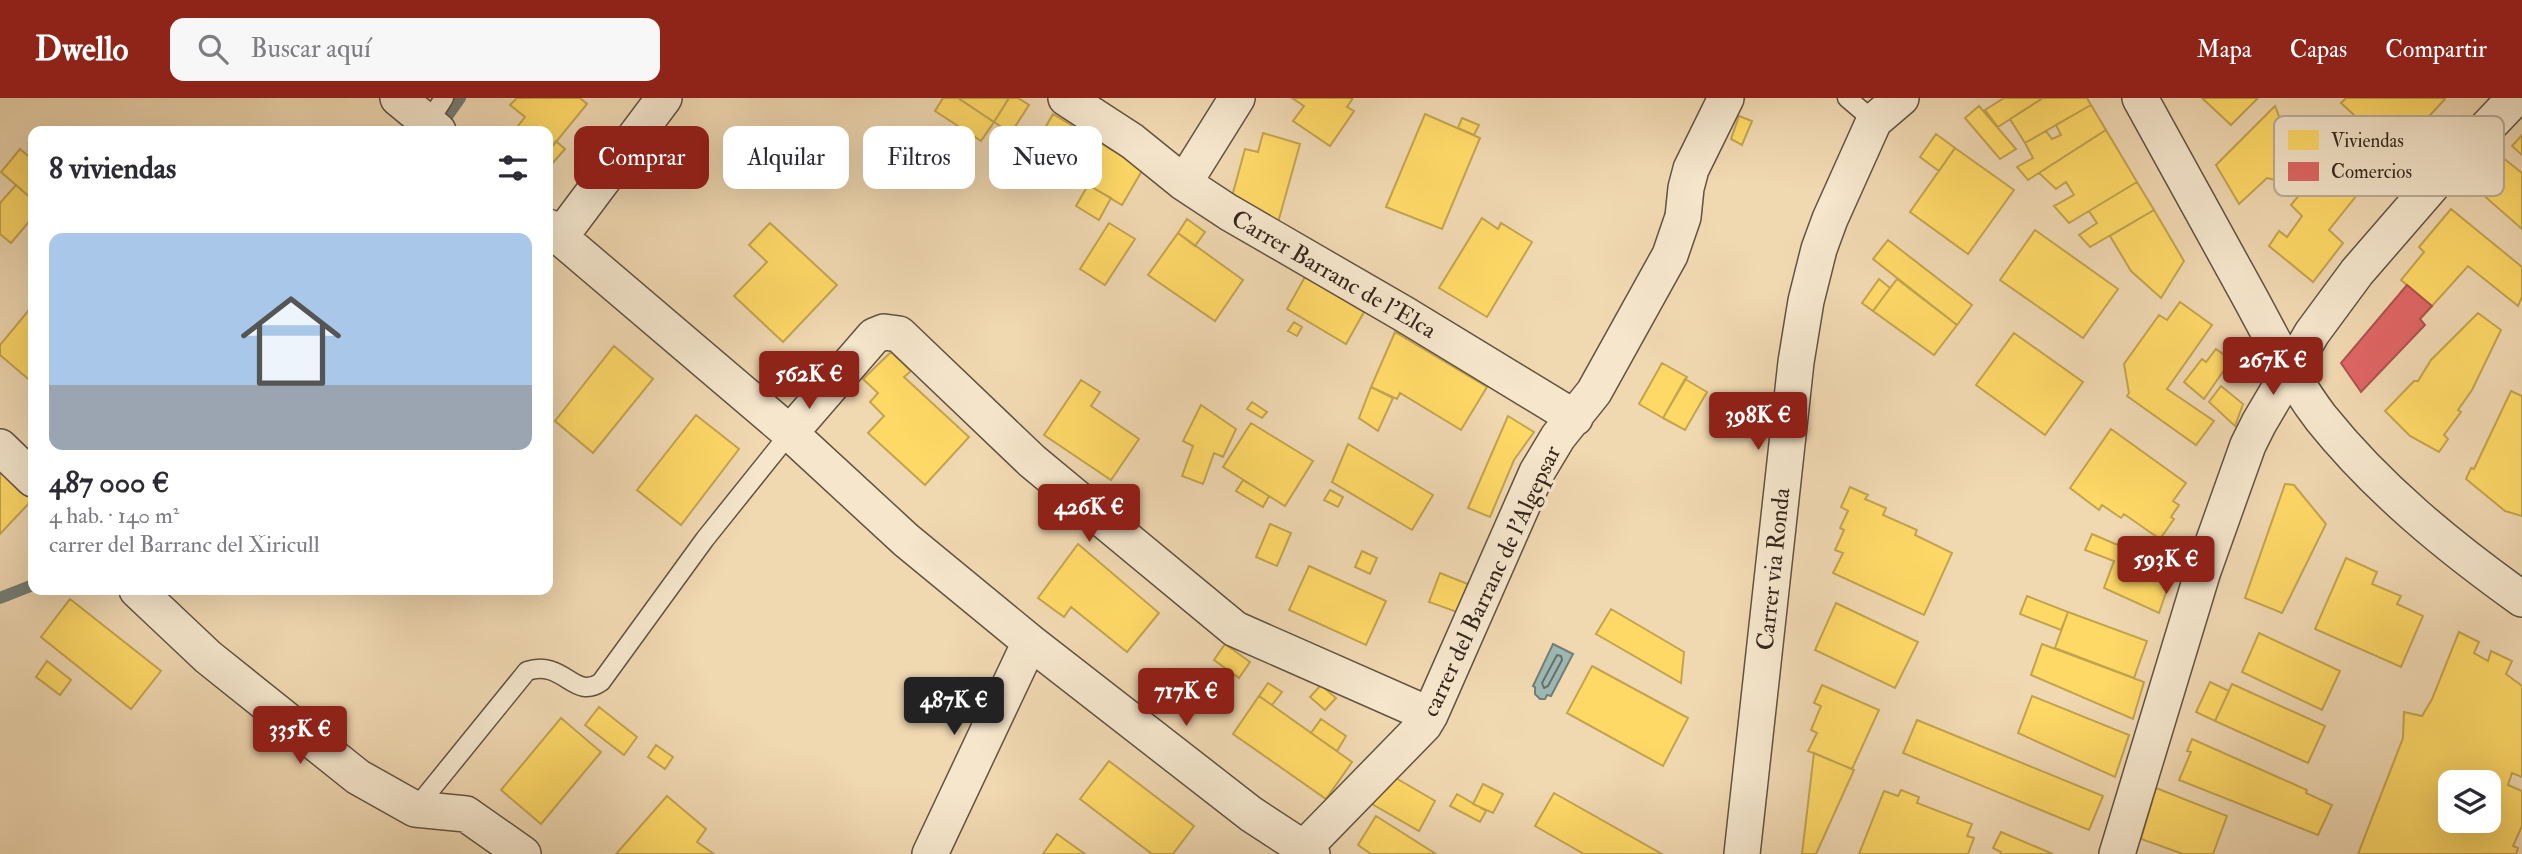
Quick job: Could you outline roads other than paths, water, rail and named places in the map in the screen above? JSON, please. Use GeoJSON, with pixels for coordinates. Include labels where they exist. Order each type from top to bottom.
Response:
{"type":"FeatureCollection","features":[{"type":"Feature","properties":{"kind":"street"},"geometry":{"type":"LineString","coordinates":[[398,98],[437,117]]}},
{"type":"Feature","properties":{"kind":"street"},"geometry":{"type":"LineString","coordinates":[[664,98],[554,232],[790,433],[906,540],[1030,642],[1251,814],[1308,851]]}},
{"type":"Feature","properties":{"kind":"street","name":"Carrer Barranc de l'Elca"},"geometry":{"type":"LineString","coordinates":[[1066,98],[1141,147],[1184,183],[1228,212],[1404,314],[1575,418]]}},
{"type":"Feature","properties":{"kind":"street"},"geometry":{"type":"LineString","coordinates":[[1184,183],[1237,98]]}},
{"type":"Feature","properties":{"kind":"street","name":"carrer del Barranc de l'Algepsar"},"geometry":{"type":"LineString","coordinates":[[1308,851],[1430,715],[1537,472],[1558,437],[1594,392],[1670,255],[1683,217],[1691,169],[1726,98]]}},
{"type":"Feature","properties":{"kind":"street"},"geometry":{"type":"LineString","coordinates":[[2140,98],[2289,370],[2319,415],[2392,495],[2456,551],[2522,599]]}},
{"type":"Feature","properties":{"kind":"street"},"geometry":{"type":"LineString","coordinates":[[2498,116],[2515,98]]}},
{"type":"Feature","properties":{"kind":"street","name":"Carrer via Ronda"},"geometry":{"type":"LineString","coordinates":[[1742,854],[1800,329],[1819,250],[1844,184],[1894,104]]}},
{"type":"Feature","properties":{"kind":"street"},"geometry":{"type":"LineString","coordinates":[[2117,854],[2199,584],[2248,445],[2289,370],[2333,303],[2423,196]]}},
{"type":"Feature","properties":{"kind":"street"},"geometry":{"type":"LineString","coordinates":[[790,433],[874,337],[884,332],[899,334],[1032,461],[1235,629],[1430,715]]}},
{"type":"Feature","properties":{"kind":"street"},"geometry":{"type":"LineString","coordinates":[[0,447],[28,474]]}},
{"type":"Feature","properties":{"kind":"street"},"geometry":{"type":"LineString","coordinates":[[142,595],[208,657],[358,777],[415,809],[466,814],[523,854]]}},
{"type":"Feature","properties":{"kind":"street"},"geometry":{"type":"LineString","coordinates":[[930,854],[1030,642]]}},
{"type":"Feature","properties":{"kind":"lane"},"geometry":{"type":"LineString","coordinates":[[1847,98],[1894,104]]}},
{"type":"Feature","properties":{"kind":"lane"},"geometry":{"type":"LineString","coordinates":[[415,809],[527,671],[540,667],[553,669],[583,688],[592,688],[601,682],[705,539],[790,433]]}},
{"type":"Feature","properties":{"kind":"water"},"geometry":{"type":"Polygon","coordinates":[[[1553,644],[1573,654],[1551,696],[1540,699],[1533,686],[1553,644]]]}},
{"type":"Feature","properties":{"kind":"waterway"},"geometry":{"type":"LineString","coordinates":[[440,126],[460,98]]}},
{"type":"Feature","properties":{"kind":"waterway"},"geometry":{"type":"LineString","coordinates":[[0,598],[28,587]]}}]}
